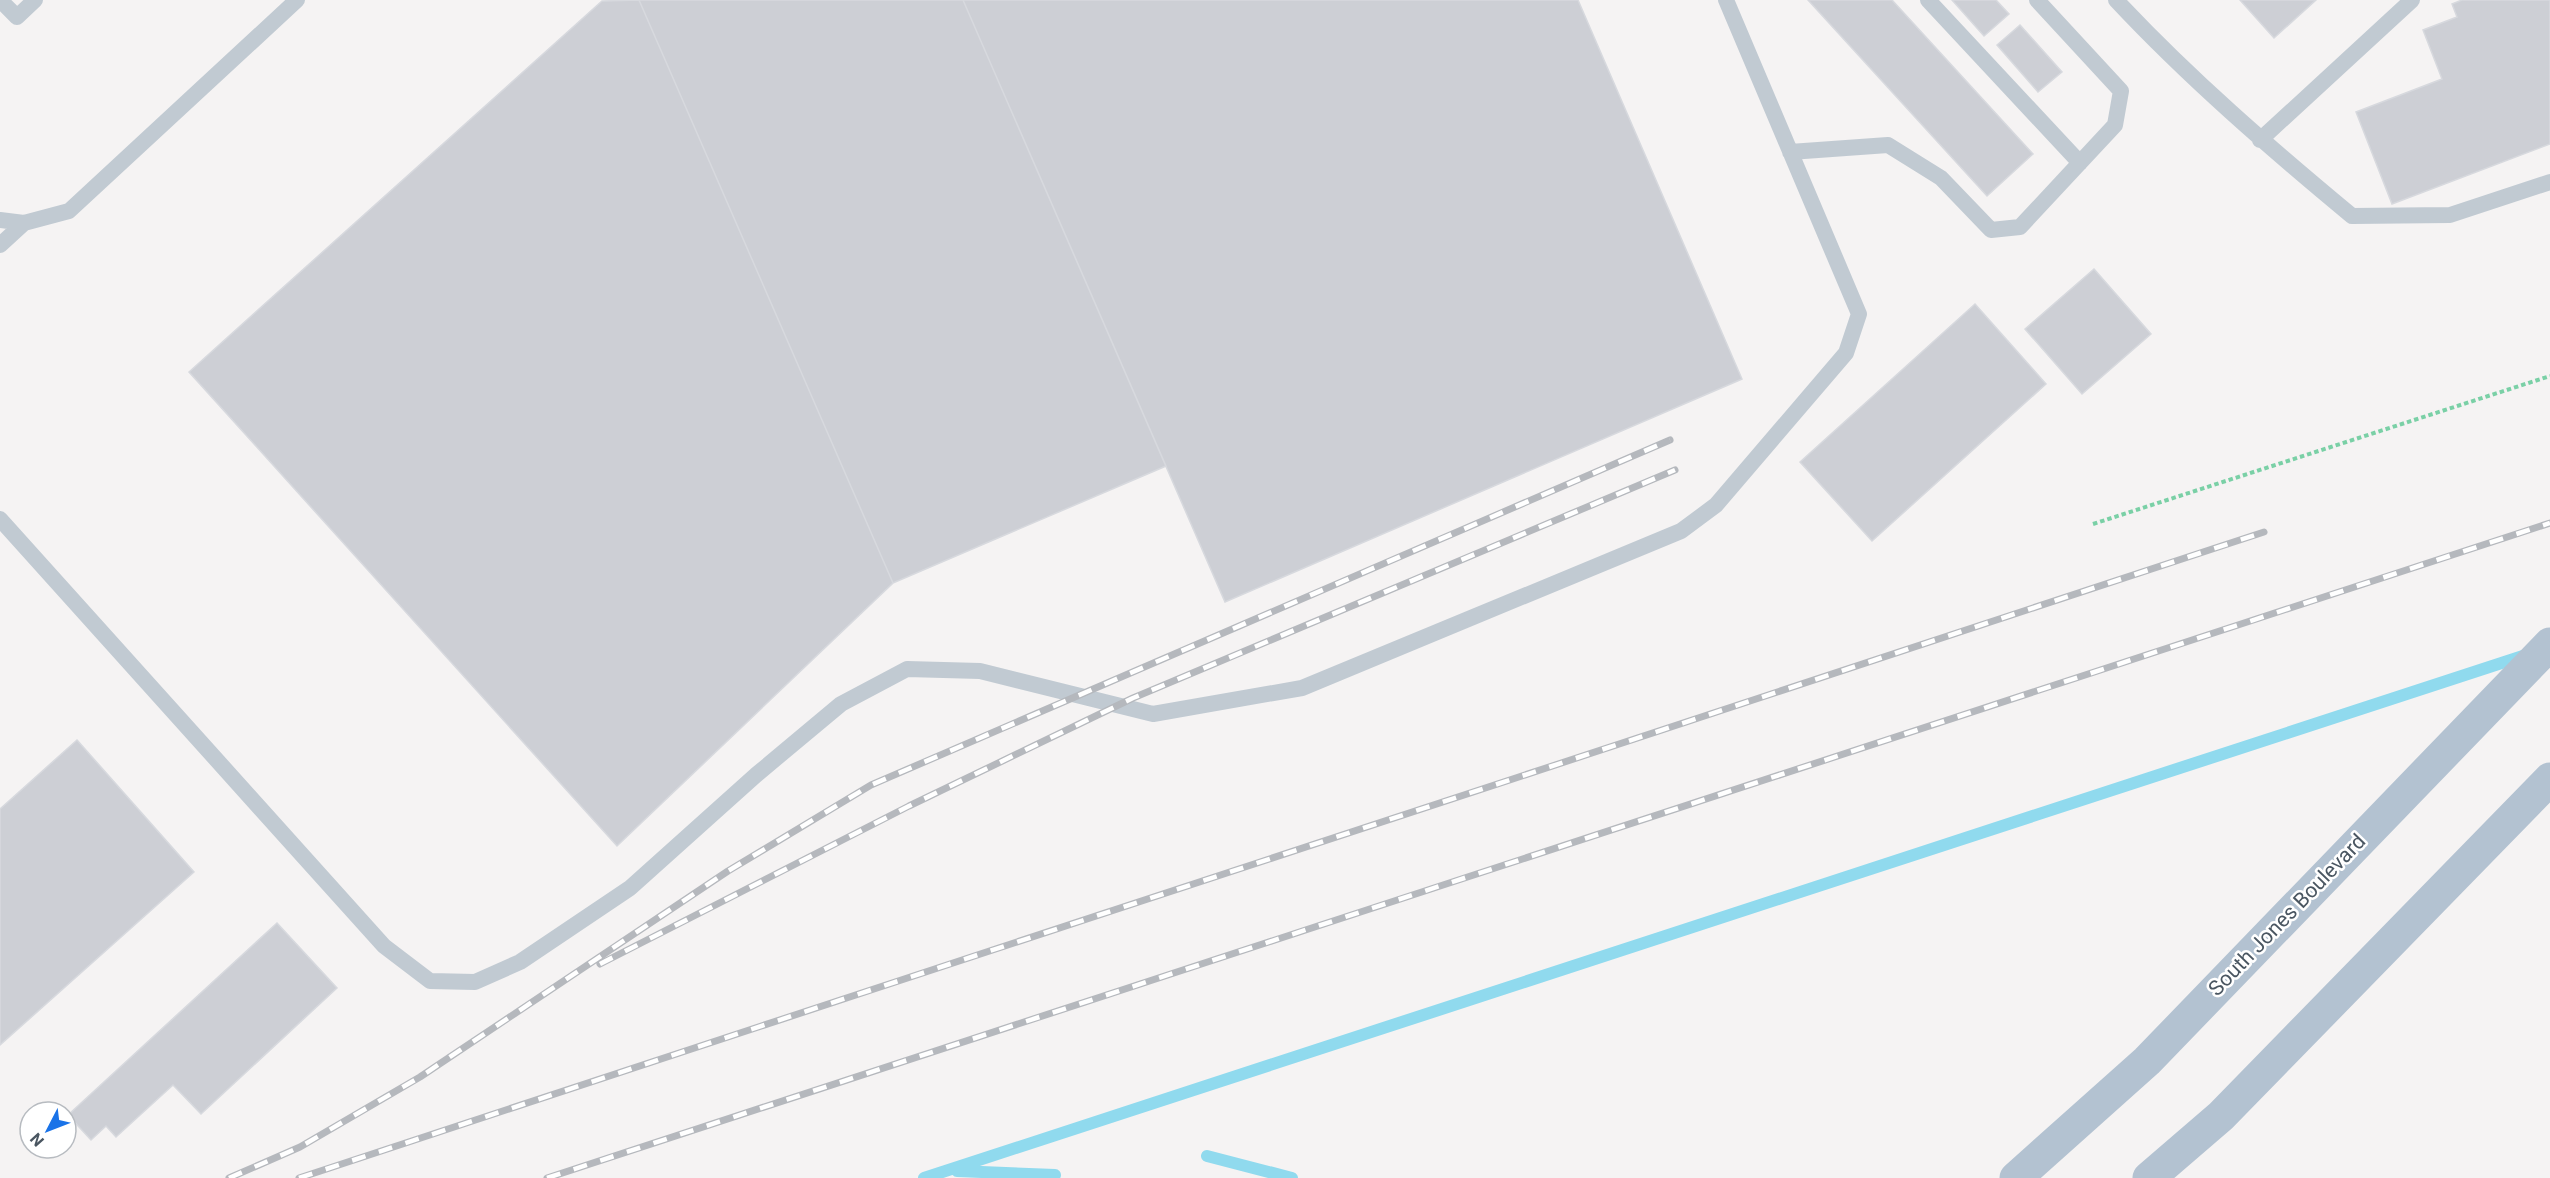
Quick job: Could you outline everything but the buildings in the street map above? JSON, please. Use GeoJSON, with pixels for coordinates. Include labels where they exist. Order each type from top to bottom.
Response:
{"type":"FeatureCollection","features":[{"type":"Feature","properties":{"kind":"main road","name":"South Jones Boulevard"},"geometry":{"type":"LineString","coordinates":[[2016,1178],[2147,1061],[2550,644]]}},
{"type":"Feature","properties":{"kind":"main road"},"geometry":{"type":"LineString","coordinates":[[2149,1178],[2221,1116],[2550,779]]}},
{"type":"Feature","properties":{"kind":"lane"},"geometry":{"type":"LineString","coordinates":[[1,3],[17,17],[35,0]]}},
{"type":"Feature","properties":{"kind":"lane"},"geometry":{"type":"LineString","coordinates":[[0,220],[24,223],[69,212],[297,0]]}},
{"type":"Feature","properties":{"kind":"lane"},"geometry":{"type":"LineString","coordinates":[[0,519],[384,946],[430,981],[475,982],[520,962],[630,888],[756,775],[841,704],[907,669],[980,671],[1153,714],[1302,688],[1682,531],[1716,505],[1846,353],[1859,314],[1726,0]]}},
{"type":"Feature","properties":{"kind":"lane"},"geometry":{"type":"LineString","coordinates":[[1928,0],[2080,163]]}},
{"type":"Feature","properties":{"kind":"lane"},"geometry":{"type":"LineString","coordinates":[[1790,152],[1888,145],[1941,178],[1991,230],[2020,227],[2115,125],[2121,91],[2037,0]]}},
{"type":"Feature","properties":{"kind":"lane"},"geometry":{"type":"LineString","coordinates":[[2116,0],[2260,140],[2352,216],[2450,215],[2550,182]]}},
{"type":"Feature","properties":{"kind":"lane"},"geometry":{"type":"LineString","coordinates":[[2260,140],[2412,0]]}},
{"type":"Feature","properties":{"kind":"lane"},"geometry":{"type":"LineString","coordinates":[[0,245],[24,223]]}},
{"type":"Feature","properties":{"kind":"path"},"geometry":{"type":"LineString","coordinates":[[2093,524],[2550,376]]}},
{"type":"Feature","properties":{"kind":"waterway"},"geometry":{"type":"LineString","coordinates":[[924,1178],[2526,655]]}},
{"type":"Feature","properties":{"kind":"waterway"},"geometry":{"type":"LineString","coordinates":[[1207,1156],[1292,1178]]}},
{"type":"Feature","properties":{"kind":"waterway"},"geometry":{"type":"LineString","coordinates":[[957,1171],[1055,1175]]}},
{"type":"Feature","properties":{"kind":"railway"},"geometry":{"type":"LineString","coordinates":[[229,1178],[300,1147],[420,1077],[728,871],[871,785],[1670,440]]}},
{"type":"Feature","properties":{"kind":"railway"},"geometry":{"type":"LineString","coordinates":[[600,964],[909,806],[1133,698],[1675,470]]}},
{"type":"Feature","properties":{"kind":"railway"},"geometry":{"type":"LineString","coordinates":[[547,1178],[2550,523]]}},
{"type":"Feature","properties":{"kind":"railway"},"geometry":{"type":"LineString","coordinates":[[299,1178],[2264,532]]}}]}
